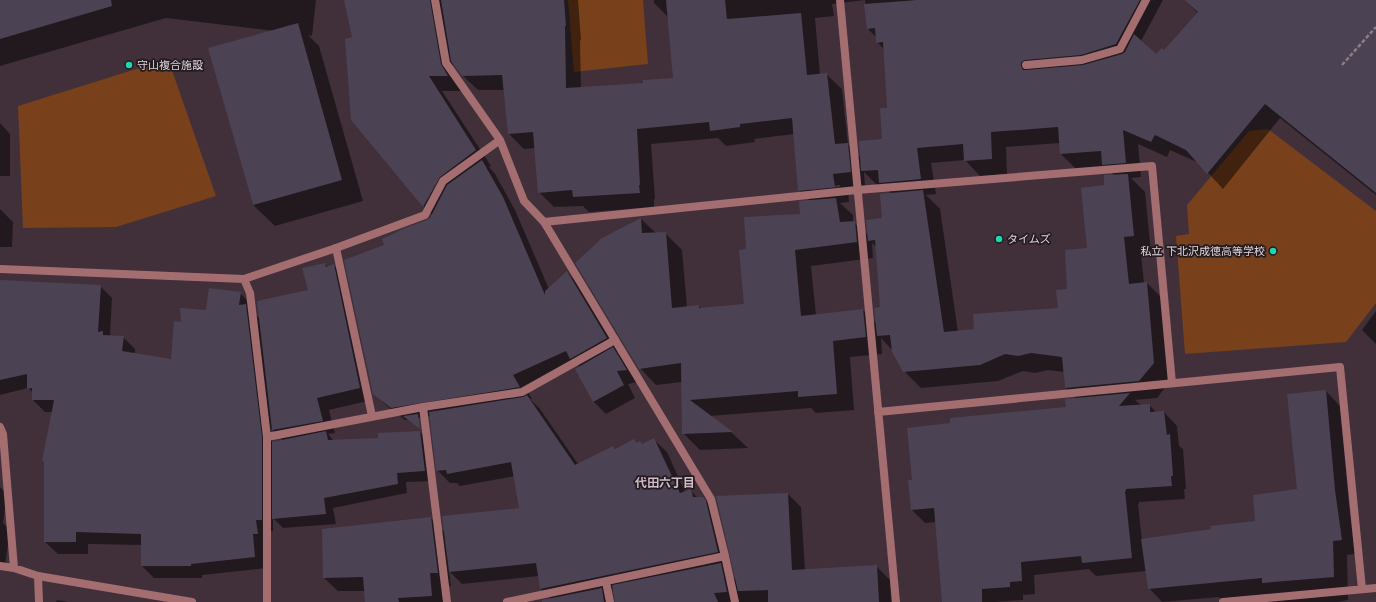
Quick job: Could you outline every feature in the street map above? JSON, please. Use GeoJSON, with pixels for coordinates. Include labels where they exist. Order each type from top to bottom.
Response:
{"type":"FeatureCollection","features":[{"type":"Feature","properties":{"kind":"street"},"geometry":{"type":"LineString","coordinates":[[435,0],[446,63],[500,140],[524,201],[544,222],[711,499],[726,556],[735,602]]}},
{"type":"Feature","properties":{"kind":"street"},"geometry":{"type":"LineString","coordinates":[[840,0],[896,602]]}},
{"type":"Feature","properties":{"kind":"street"},"geometry":{"type":"LineString","coordinates":[[1026,65],[1082,60],[1120,49],[1146,0]]}},
{"type":"Feature","properties":{"kind":"street"},"geometry":{"type":"LineString","coordinates":[[0,269],[244,279],[336,248],[425,215],[443,181],[500,140]]}},
{"type":"Feature","properties":{"kind":"street"},"geometry":{"type":"LineString","coordinates":[[544,222],[857,190],[1152,166],[1172,384]]}},
{"type":"Feature","properties":{"kind":"street"},"geometry":{"type":"LineString","coordinates":[[336,248],[372,416]]}},
{"type":"Feature","properties":{"kind":"street"},"geometry":{"type":"LineString","coordinates":[[244,279],[250,293],[267,437],[267,602]]}},
{"type":"Feature","properties":{"kind":"street"},"geometry":{"type":"LineString","coordinates":[[267,437],[423,407],[522,392],[615,340]]}},
{"type":"Feature","properties":{"kind":"street"},"geometry":{"type":"LineString","coordinates":[[878,412],[1340,368],[1362,589]]}},
{"type":"Feature","properties":{"kind":"street"},"geometry":{"type":"LineString","coordinates":[[423,407],[447,602]]}},
{"type":"Feature","properties":{"kind":"street"},"geometry":{"type":"LineString","coordinates":[[0,427],[3,434],[14,568]]}},
{"type":"Feature","properties":{"kind":"street"},"geometry":{"type":"LineString","coordinates":[[507,602],[726,556]]}},
{"type":"Feature","properties":{"kind":"street"},"geometry":{"type":"LineString","coordinates":[[0,566],[14,568],[38,576],[192,602]]}},
{"type":"Feature","properties":{"kind":"street"},"geometry":{"type":"LineString","coordinates":[[38,576],[39,602]]}},
{"type":"Feature","properties":{"kind":"street"},"geometry":{"type":"LineString","coordinates":[[606,582],[610,602]]}},
{"type":"Feature","properties":{"kind":"street"},"geometry":{"type":"LineString","coordinates":[[1223,602],[1376,588]]}},
{"type":"Feature","properties":{"kind":"path"},"geometry":{"type":"LineString","coordinates":[[1342,65],[1376,27]]}},
{"type":"Feature","properties":{"kind":"shaded area"},"geometry":{"type":"Polygon","coordinates":[[[568,0],[643,0],[648,64],[574,72],[568,0]]]}},
{"type":"Feature","properties":{"kind":"shaded area"},"geometry":{"type":"Polygon","coordinates":[[[168,59],[216,196],[116,227],[23,228],[18,106],[168,59]]]}},
{"type":"Feature","properties":{"kind":"shaded area"},"geometry":{"type":"Polygon","coordinates":[[[1268,129],[1376,211],[1376,303],[1346,342],[1185,354],[1176,236],[1189,234],[1187,205],[1249,131],[1268,129]]]}},
{"type":"Feature","properties":{"kind":"building"},"geometry":{"type":"Polygon","coordinates":[[[0,0],[111,0],[112,6],[0,39],[0,0]]]}},
{"type":"Feature","properties":{"kind":"building"},"geometry":{"type":"Polygon","coordinates":[[[344,0],[430,0],[441,64],[448,76],[429,76],[476,150],[440,177],[423,207],[351,120],[345,39],[352,37],[344,0]]]}},
{"type":"Feature","properties":{"kind":"building"},"geometry":{"type":"Polygon","coordinates":[[[441,0],[564,0],[566,26],[566,88],[643,83],[643,80],[673,78],[666,0],[725,0],[727,19],[801,13],[807,75],[827,73],[835,144],[848,143],[851,172],[833,174],[835,187],[798,191],[792,118],[740,124],[740,127],[710,131],[709,122],[637,129],[640,193],[573,197],[572,190],[538,193],[533,132],[508,134],[502,75],[462,76],[451,61],[441,0]]]}},
{"type":"Feature","properties":{"kind":"building"},"geometry":{"type":"Polygon","coordinates":[[[918,0],[1140,0],[1116,44],[1081,55],[1025,60],[1021,62],[1021,66],[1023,70],[1026,70],[1083,65],[1122,54],[1125,52],[1134,34],[1156,54],[1162,48],[1164,50],[1198,12],[1184,0],[1376,0],[1376,193],[1265,104],[1207,174],[1186,150],[1155,135],[1151,142],[1123,130],[1126,163],[1102,165],[1101,151],[1060,154],[1058,127],[991,132],[992,159],[964,161],[963,144],[917,148],[921,179],[879,183],[878,170],[861,171],[859,141],[882,139],[880,108],[887,108],[883,42],[876,43],[875,28],[867,29],[864,4],[918,0]]]}},
{"type":"Feature","properties":{"kind":"building"},"geometry":{"type":"Polygon","coordinates":[[[298,23],[342,180],[253,205],[208,48],[298,23]]]}},
{"type":"Feature","properties":{"kind":"building"},"geometry":{"type":"Polygon","coordinates":[[[482,160],[503,197],[545,295],[545,291],[567,271],[607,338],[570,359],[566,351],[513,375],[520,387],[391,408],[373,394],[344,260],[384,245],[382,239],[430,218],[447,185],[482,160]]]}},
{"type":"Feature","properties":{"kind":"building"},"geometry":{"type":"Polygon","coordinates":[[[1128,174],[1134,236],[1124,237],[1129,284],[1147,282],[1154,363],[1139,381],[1065,388],[1062,357],[1031,353],[1018,356],[1005,354],[980,365],[903,372],[892,352],[890,335],[877,336],[874,308],[880,307],[875,240],[868,241],[866,220],[882,218],[880,194],[923,190],[944,332],[974,329],[973,314],[1058,308],[1056,290],[1067,289],[1065,250],[1087,248],[1081,188],[1104,185],[1104,175],[1128,174]]]}},
{"type":"Feature","properties":{"kind":"building"},"geometry":{"type":"Polygon","coordinates":[[[836,198],[840,222],[855,221],[857,242],[795,250],[801,316],[863,309],[866,337],[833,341],[837,394],[798,397],[798,391],[690,400],[733,432],[682,434],[681,363],[639,369],[575,263],[602,238],[641,218],[642,233],[666,232],[672,308],[699,305],[699,308],[744,304],[739,250],[746,249],[744,217],[800,214],[799,201],[836,198]]]}},
{"type":"Feature","properties":{"kind":"building"},"geometry":{"type":"Polygon","coordinates":[[[325,263],[326,267],[334,264],[360,388],[317,398],[323,421],[272,430],[257,301],[308,290],[302,268],[325,263]]]}},
{"type":"Feature","properties":{"kind":"building"},"geometry":{"type":"Polygon","coordinates":[[[0,280],[101,285],[98,332],[103,331],[103,335],[124,336],[122,351],[171,359],[174,321],[181,322],[180,308],[206,310],[209,288],[241,292],[239,305],[246,304],[262,437],[262,520],[256,520],[258,534],[253,534],[255,557],[191,564],[191,566],[141,566],[141,534],[76,532],[76,542],[44,542],[44,461],[42,461],[54,400],[32,400],[32,388],[27,389],[27,374],[0,380],[0,280]]]}},
{"type":"Feature","properties":{"kind":"building"},"geometry":{"type":"Polygon","coordinates":[[[613,347],[627,370],[617,371],[624,385],[593,402],[575,369],[613,347]]]}},
{"type":"Feature","properties":{"kind":"building"},"geometry":{"type":"Polygon","coordinates":[[[1326,390],[1335,490],[1342,540],[1333,541],[1334,577],[1262,583],[1262,578],[1148,589],[1141,539],[1211,529],[1210,526],[1255,521],[1253,495],[1297,489],[1287,394],[1326,390]]]}},
{"type":"Feature","properties":{"kind":"building"},"geometry":{"type":"Polygon","coordinates":[[[1130,393],[1119,406],[1150,404],[1150,412],[1164,411],[1167,435],[1170,434],[1173,476],[1171,476],[1172,486],[1126,489],[1125,491],[1132,558],[1082,563],[1081,556],[1021,562],[1022,581],[1010,582],[1010,587],[982,589],[982,602],[942,602],[934,508],[911,510],[908,480],[912,480],[907,428],[950,423],[950,418],[1066,407],[1065,399],[1130,393]]]}},
{"type":"Feature","properties":{"kind":"building"},"geometry":{"type":"Polygon","coordinates":[[[527,395],[575,465],[613,446],[615,449],[634,439],[636,443],[640,441],[642,444],[654,438],[680,493],[691,489],[693,497],[703,497],[706,501],[718,552],[540,589],[536,563],[449,572],[442,516],[519,508],[511,462],[447,474],[446,470],[436,471],[429,412],[523,397],[527,395]]]}},
{"type":"Feature","properties":{"kind":"building"},"geometry":{"type":"Polygon","coordinates":[[[418,414],[420,429],[403,416],[418,414]]]}},
{"type":"Feature","properties":{"kind":"building"},"geometry":{"type":"Polygon","coordinates":[[[326,431],[328,440],[378,438],[378,433],[420,431],[425,471],[397,473],[398,484],[324,498],[326,514],[272,519],[272,442],[326,431]]]}},
{"type":"Feature","properties":{"kind":"building"},"geometry":{"type":"Polygon","coordinates":[[[788,493],[792,570],[877,565],[879,602],[768,602],[768,590],[738,591],[716,496],[788,493]]]}},
{"type":"Feature","properties":{"kind":"building"},"geometry":{"type":"Polygon","coordinates":[[[431,517],[438,573],[430,573],[432,596],[398,598],[399,602],[365,602],[363,577],[323,578],[322,529],[431,517]]]}},
{"type":"Feature","properties":{"kind":"building"},"geometry":{"type":"Polygon","coordinates":[[[721,563],[727,592],[714,593],[718,602],[615,602],[612,585],[721,563]]]}},
{"type":"Feature","properties":{"kind":"building"},"geometry":{"type":"Polygon","coordinates":[[[602,588],[604,602],[542,602],[542,600],[602,588]]]}},
{"type":"Feature","properties":{"kind":"place","name":"守山複合施設"},"geometry":{"type":"Point","coordinates":[129,65]}},
{"type":"Feature","properties":{"kind":"place","name":"タイムズ"},"geometry":{"type":"Point","coordinates":[999,239]}},
{"type":"Feature","properties":{"kind":"place","name":"私立 下北沢成徳高等学校"},"geometry":{"type":"Point","coordinates":[1273,251]}},
{"type":"Feature","properties":{"kind":"district","name":"代田六丁目"},"geometry":{"type":"Point","coordinates":[665,483]}}]}
